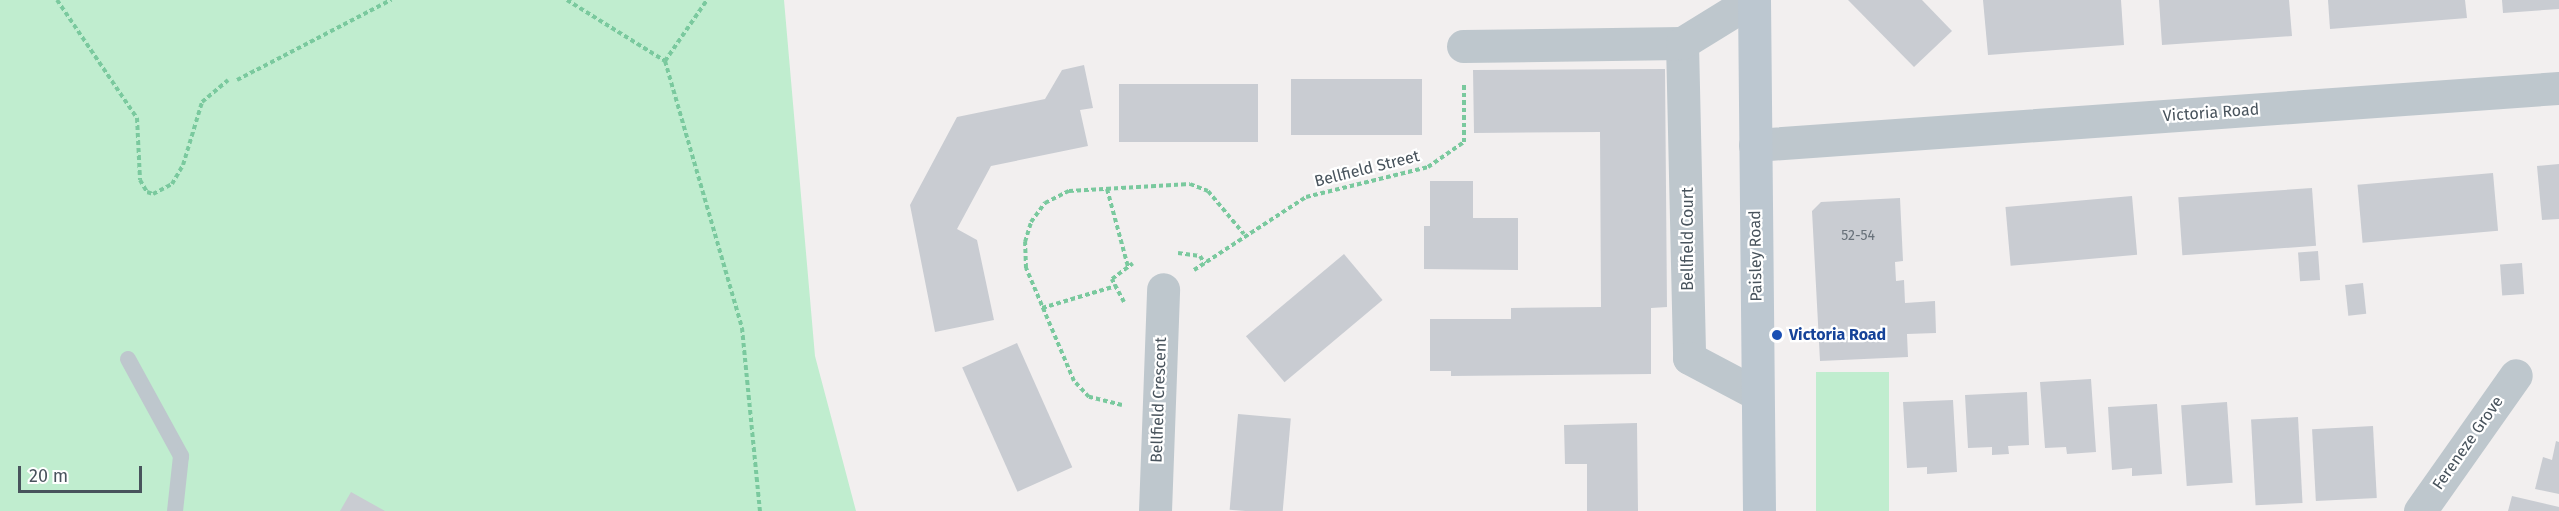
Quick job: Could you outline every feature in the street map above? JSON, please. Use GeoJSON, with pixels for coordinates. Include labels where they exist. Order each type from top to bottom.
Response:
{"type":"FeatureCollection","features":[{"type":"Feature","properties":{"kind":"main road","name":"Paisley Road"},"geometry":{"type":"LineString","coordinates":[[1753,0],[1759,511]]}},
{"type":"Feature","properties":{"kind":"street"},"geometry":{"type":"LineString","coordinates":[[1463,46],[1682,44],[1753,0]]}},
{"type":"Feature","properties":{"kind":"street","name":"Bellfield Court"},"geometry":{"type":"LineString","coordinates":[[1682,44],[1689,358],[1757,394]]}},
{"type":"Feature","properties":{"kind":"street","name":"Victoria Road"},"geometry":{"type":"LineString","coordinates":[[1755,145],[2559,88]]}},
{"type":"Feature","properties":{"kind":"street","name":"Bellfield Crescent"},"geometry":{"type":"LineString","coordinates":[[1155,511],[1163,289]]}},
{"type":"Feature","properties":{"kind":"street","name":"Fereneze Grove"},"geometry":{"type":"LineString","coordinates":[[2420,511],[2516,375]]}},
{"type":"Feature","properties":{"kind":"lane"},"geometry":{"type":"LineString","coordinates":[[128,359],[181,456],[175,511]]}},
{"type":"Feature","properties":{"kind":"path"},"geometry":{"type":"LineString","coordinates":[[57,0],[137,118],[140,180],[147,192],[153,194],[172,184],[183,165],[202,102],[228,80]]}},
{"type":"Feature","properties":{"kind":"path"},"geometry":{"type":"LineString","coordinates":[[237,80],[390,0]]}},
{"type":"Feature","properties":{"kind":"path"},"geometry":{"type":"LineString","coordinates":[[567,0],[665,61],[742,328],[760,511]]}},
{"type":"Feature","properties":{"kind":"path"},"geometry":{"type":"LineString","coordinates":[[665,61],[707,0]]}},
{"type":"Feature","properties":{"kind":"path","name":"Bellfield Street"},"geometry":{"type":"LineString","coordinates":[[1163,289],[1244,234],[1306,197],[1428,167],[1464,142],[1463,46]]}},
{"type":"Feature","properties":{"kind":"path"},"geometry":{"type":"LineString","coordinates":[[1159,405],[1106,404],[1089,397],[1074,381],[1026,268],[1025,242],[1031,222],[1045,202],[1069,191],[1190,184],[1208,191],[1244,234]]}},
{"type":"Feature","properties":{"kind":"path"},"geometry":{"type":"LineString","coordinates":[[1107,189],[1128,267]]}},
{"type":"Feature","properties":{"kind":"path"},"geometry":{"type":"LineString","coordinates":[[1042,308],[1116,286]]}},
{"type":"Feature","properties":{"kind":"green space"},"geometry":{"type":"Polygon","coordinates":[[[0,0],[784,0],[815,356],[856,511],[0,511],[0,0]]]}},
{"type":"Feature","properties":{"kind":"green space"},"geometry":{"type":"Polygon","coordinates":[[[1816,372],[1889,372],[1889,511],[1816,511],[1816,372]]]}},
{"type":"Feature","properties":{"kind":"building"},"geometry":{"type":"Polygon","coordinates":[[[1848,0],[1922,0],[1952,31],[1914,67],[1848,0]]]}},
{"type":"Feature","properties":{"kind":"building"},"geometry":{"type":"Polygon","coordinates":[[[1983,0],[2121,0],[2124,45],[1988,55],[1983,0]]]}},
{"type":"Feature","properties":{"kind":"building"},"geometry":{"type":"Polygon","coordinates":[[[2159,0],[2289,0],[2292,36],[2162,45],[2159,0]]]}},
{"type":"Feature","properties":{"kind":"building"},"geometry":{"type":"Polygon","coordinates":[[[2328,0],[2465,0],[2467,18],[2330,29],[2328,0]]]}},
{"type":"Feature","properties":{"kind":"building"},"geometry":{"type":"Polygon","coordinates":[[[2502,0],[2559,0],[2559,9],[2503,13],[2502,0]]]}},
{"type":"Feature","properties":{"kind":"building"},"geometry":{"type":"Polygon","coordinates":[[[1084,65],[1093,108],[1080,110],[1088,146],[991,166],[957,229],[977,240],[994,320],[935,332],[910,205],[957,117],[1045,99],[1062,70],[1084,65]]]}},
{"type":"Feature","properties":{"kind":"building"},"geometry":{"type":"Polygon","coordinates":[[[1665,69],[1667,307],[1651,308],[1651,374],[1451,376],[1451,371],[1430,371],[1430,319],[1511,319],[1511,308],[1601,307],[1600,132],[1474,133],[1473,70],[1665,69]]]}},
{"type":"Feature","properties":{"kind":"building"},"geometry":{"type":"Polygon","coordinates":[[[1291,79],[1422,79],[1422,135],[1291,135],[1291,79]]]}},
{"type":"Feature","properties":{"kind":"building"},"geometry":{"type":"Polygon","coordinates":[[[1119,84],[1258,84],[1258,142],[1119,142],[1119,84]]]}},
{"type":"Feature","properties":{"kind":"building"},"geometry":{"type":"Polygon","coordinates":[[[2559,164],[2559,219],[2542,220],[2537,166],[2559,164]]]}},
{"type":"Feature","properties":{"kind":"building"},"geometry":{"type":"Polygon","coordinates":[[[2493,173],[2498,231],[2363,243],[2358,185],[2493,173]]]}},
{"type":"Feature","properties":{"kind":"building"},"geometry":{"type":"Polygon","coordinates":[[[1430,181],[1473,181],[1473,218],[1518,218],[1518,270],[1424,269],[1424,226],[1430,226],[1430,181]]]}},
{"type":"Feature","properties":{"kind":"building"},"geometry":{"type":"Polygon","coordinates":[[[2312,188],[2316,246],[2182,255],[2178,197],[2312,188]]]}},
{"type":"Feature","properties":{"kind":"building"},"geometry":{"type":"Polygon","coordinates":[[[2132,196],[2137,255],[2011,266],[2005,207],[2132,196]]]}},
{"type":"Feature","properties":{"kind":"building"},"geometry":{"type":"Polygon","coordinates":[[[1900,198],[1903,261],[1895,262],[1896,281],[1904,280],[1905,303],[1935,301],[1936,333],[1907,334],[1908,357],[1820,361],[1812,211],[1821,202],[1900,198]]]}},
{"type":"Feature","properties":{"kind":"building"},"geometry":{"type":"Polygon","coordinates":[[[2318,251],[2320,280],[2300,281],[2298,252],[2318,251]]]}},
{"type":"Feature","properties":{"kind":"building"},"geometry":{"type":"Polygon","coordinates":[[[1344,254],[1383,300],[1285,382],[1246,336],[1344,254]]]}},
{"type":"Feature","properties":{"kind":"building"},"geometry":{"type":"Polygon","coordinates":[[[2522,263],[2524,294],[2502,295],[2500,265],[2522,263]]]}},
{"type":"Feature","properties":{"kind":"building"},"geometry":{"type":"Polygon","coordinates":[[[2363,283],[2366,314],[2348,316],[2345,285],[2363,283]]]}},
{"type":"Feature","properties":{"kind":"building"},"geometry":{"type":"Polygon","coordinates":[[[1017,343],[1072,467],[1018,492],[962,367],[1017,343]]]}},
{"type":"Feature","properties":{"kind":"building"},"geometry":{"type":"Polygon","coordinates":[[[2091,379],[2096,452],[2067,454],[2066,447],[2045,448],[2040,382],[2091,379]]]}},
{"type":"Feature","properties":{"kind":"building"},"geometry":{"type":"Polygon","coordinates":[[[2027,392],[2029,445],[2008,446],[2009,454],[1992,455],[1992,447],[1968,448],[1965,395],[2027,392]]]}},
{"type":"Feature","properties":{"kind":"building"},"geometry":{"type":"Polygon","coordinates":[[[1953,400],[1957,472],[1927,474],[1927,467],[1907,468],[1903,402],[1953,400]]]}},
{"type":"Feature","properties":{"kind":"building"},"geometry":{"type":"Polygon","coordinates":[[[2227,402],[2233,483],[2187,486],[2181,405],[2227,402]]]}},
{"type":"Feature","properties":{"kind":"building"},"geometry":{"type":"Polygon","coordinates":[[[2157,404],[2162,474],[2132,476],[2132,468],[2112,470],[2108,407],[2157,404]]]}},
{"type":"Feature","properties":{"kind":"building"},"geometry":{"type":"Polygon","coordinates":[[[1238,414],[1291,419],[1283,511],[1230,510],[1238,414]]]}},
{"type":"Feature","properties":{"kind":"building"},"geometry":{"type":"Polygon","coordinates":[[[2298,417],[2303,503],[2256,505],[2251,419],[2298,417]]]}},
{"type":"Feature","properties":{"kind":"building"},"geometry":{"type":"Polygon","coordinates":[[[1637,423],[1638,511],[1587,511],[1587,464],[1565,464],[1564,425],[1637,423]]]}},
{"type":"Feature","properties":{"kind":"building"},"geometry":{"type":"Polygon","coordinates":[[[2373,426],[2377,498],[2316,501],[2312,429],[2373,426]]]}},
{"type":"Feature","properties":{"kind":"building"},"geometry":{"type":"Polygon","coordinates":[[[2556,441],[2559,442],[2559,494],[2535,489],[2543,457],[2552,460],[2556,441]]]}},
{"type":"Feature","properties":{"kind":"building"},"geometry":{"type":"Polygon","coordinates":[[[351,492],[385,511],[340,511],[351,492]]]}},
{"type":"Feature","properties":{"kind":"building"},"geometry":{"type":"Polygon","coordinates":[[[2512,496],[2559,507],[2559,511],[2508,511],[2512,496]]]}},
{"type":"Feature","properties":{"kind":"place","name":"Victoria Road"},"geometry":{"type":"Point","coordinates":[1777,335]}}]}
